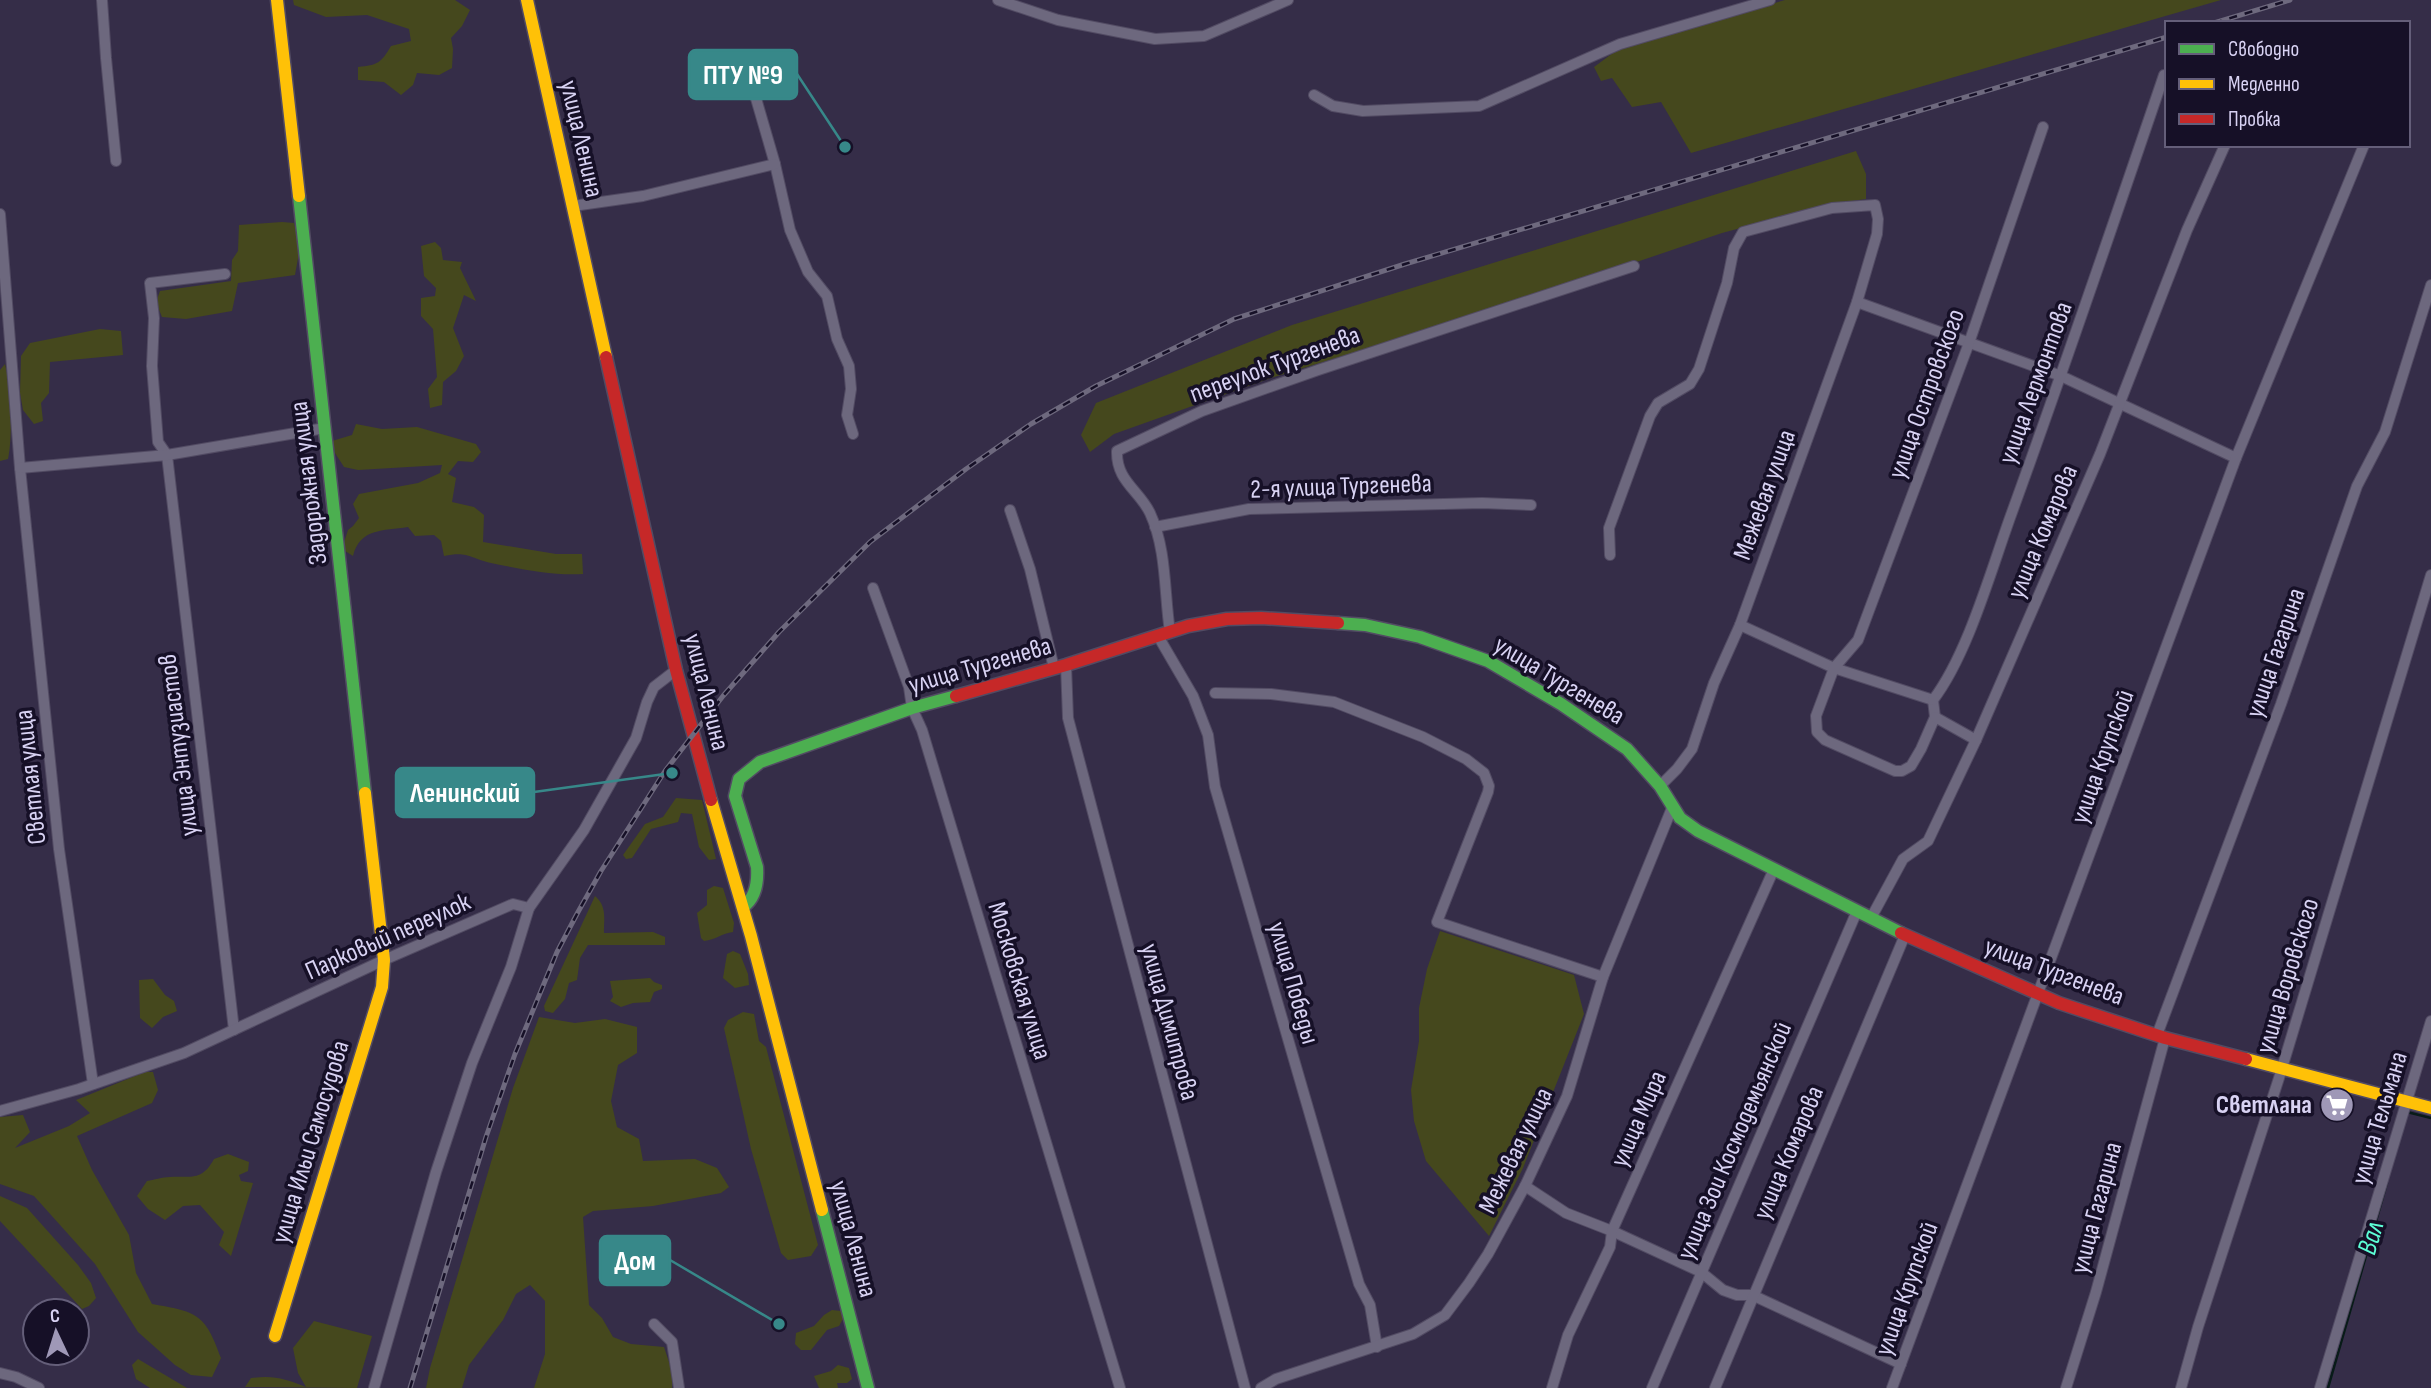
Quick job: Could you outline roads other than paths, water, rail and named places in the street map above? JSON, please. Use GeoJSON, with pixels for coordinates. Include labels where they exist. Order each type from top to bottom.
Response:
{"type":"FeatureCollection","features":[{"type":"Feature","properties":{"kind":"street"},"geometry":{"type":"LineString","coordinates":[[102,0],[116,161]]}},
{"type":"Feature","properties":{"kind":"street","name":"Задорожная улица"},"geometry":{"type":"LineString","coordinates":[[277,0],[384,960]]}},
{"type":"Feature","properties":{"kind":"street","name":"улица Ленина"},"geometry":{"type":"LineString","coordinates":[[527,0],[676,670],[692,735],[743,908],[868,1388]]}},
{"type":"Feature","properties":{"kind":"street"},"geometry":{"type":"LineString","coordinates":[[998,0],[1058,20],[1155,39],[1204,36],[1288,0]]}},
{"type":"Feature","properties":{"kind":"street"},"geometry":{"type":"LineString","coordinates":[[1314,95],[1334,106],[1363,111],[1479,106],[1620,44],[1770,0]]}},
{"type":"Feature","properties":{"kind":"street"},"geometry":{"type":"LineString","coordinates":[[744,57],[775,164],[790,230],[808,272],[827,296],[837,339],[849,366],[851,389],[847,415],[853,435]]}},
{"type":"Feature","properties":{"kind":"street","name":"улица Лермонтова"},"geometry":{"type":"LineString","coordinates":[[1933,700],[1943,687],[1967,635],[2062,376],[2164,75]]}},
{"type":"Feature","properties":{"kind":"street","name":"улица Островского"},"geometry":{"type":"LineString","coordinates":[[1834,668],[1858,640],[1969,343],[2043,127]]}},
{"type":"Feature","properties":{"kind":"street","name":"улица Комарова"},"geometry":{"type":"LineString","coordinates":[[1871,918],[1903,859],[1928,842],[1976,740],[2100,454],[2187,230],[2224,147]]}},
{"type":"Feature","properties":{"kind":"street","name":"улица Крупской"},"geometry":{"type":"LineString","coordinates":[[1892,1388],[2236,458],[2363,147]]}},
{"type":"Feature","properties":{"kind":"street"},"geometry":{"type":"LineString","coordinates":[[573,206],[643,196],[775,164]]}},
{"type":"Feature","properties":{"kind":"street","name":"Межевая улица"},"geometry":{"type":"LineString","coordinates":[[1611,555],[1609,528],[1650,416],[1658,403],[1690,384],[1699,369],[1727,283],[1734,248],[1743,232],[1832,208],[1875,205],[1877,234],[1857,302],[1740,625],[1714,683],[1692,749],[1660,786]]}},
{"type":"Feature","properties":{"kind":"street","name":"Светлая улица"},"geometry":{"type":"LineString","coordinates":[[0,214],[20,468],[59,849],[93,1084]]}},
{"type":"Feature","properties":{"kind":"street","name":"переулок Тургенева"},"geometry":{"type":"LineString","coordinates":[[1164,634],[1164,572],[1155,527],[1149,511],[1123,477],[1117,461],[1117,452],[1202,411],[1633,266]]}},
{"type":"Feature","properties":{"kind":"street","name":"улица Энтузиастов"},"geometry":{"type":"LineString","coordinates":[[225,274],[150,283],[153,318],[152,366],[158,442],[167,455],[234,1030]]}},
{"type":"Feature","properties":{"kind":"street","name":"улица Гагарина"},"geometry":{"type":"LineString","coordinates":[[2066,1388],[2096,1292],[2161,1036],[2357,486],[2385,432],[2431,285]]}},
{"type":"Feature","properties":{"kind":"street"},"geometry":{"type":"LineString","coordinates":[[1857,302],[2062,376],[2236,458]]}},
{"type":"Feature","properties":{"kind":"street"},"geometry":{"type":"LineString","coordinates":[[20,468],[167,455],[325,428]]}},
{"type":"Feature","properties":{"kind":"street","name":"2-я улица Тургенева"},"geometry":{"type":"LineString","coordinates":[[1155,527],[1249,509],[1482,503],[1531,505]]}},
{"type":"Feature","properties":{"kind":"street","name":"улица Димитрова"},"geometry":{"type":"LineString","coordinates":[[1010,510],[1060,666],[1068,718],[1245,1388]]}},
{"type":"Feature","properties":{"kind":"street","name":"улица Воровского"},"geometry":{"type":"LineString","coordinates":[[2181,1388],[2431,575]]}},
{"type":"Feature","properties":{"kind":"street","name":"Московская улица"},"geometry":{"type":"LineString","coordinates":[[873,588],[909,687],[912,708],[922,730],[1120,1388]]}},
{"type":"Feature","properties":{"kind":"street","name":"улица Тургенева"},"geometry":{"type":"LineString","coordinates":[[743,908],[751,901],[758,879],[757,867],[735,796],[739,779],[760,762],[912,708],[1205,622],[1261,618],[1364,625],[1420,637],[1488,661],[1561,704],[1628,749],[1660,786],[1680,818],[1698,831],[1905,934],[2059,1003],[2161,1036],[2431,1108]]}},
{"type":"Feature","properties":{"kind":"street"},"geometry":{"type":"LineString","coordinates":[[1740,625],[1834,668],[1933,700],[1935,717],[1911,766],[1895,771],[1825,740],[1817,732],[1816,716],[1834,668]]}},
{"type":"Feature","properties":{"kind":"street","name":"улица Победы"},"geometry":{"type":"LineString","coordinates":[[1164,634],[1208,735],[1214,787],[1355,1271],[1370,1305],[1377,1347]]}},
{"type":"Feature","properties":{"kind":"street"},"geometry":{"type":"LineString","coordinates":[[374,1388],[440,1160],[472,1063],[510,967],[529,908],[584,830],[636,738],[654,687],[676,670]]}},
{"type":"Feature","properties":{"kind":"street"},"geometry":{"type":"LineString","coordinates":[[1215,693],[1270,694],[1334,702],[1423,737],[1466,759],[1484,773],[1489,786],[1488,792],[1437,922],[1603,977]]}},
{"type":"Feature","properties":{"kind":"street"},"geometry":{"type":"LineString","coordinates":[[1935,717],[1976,740]]}},
{"type":"Feature","properties":{"kind":"street","name":"Межевая улица"},"geometry":{"type":"LineString","coordinates":[[1261,1388],[1276,1379],[1413,1334],[1446,1315],[1488,1254],[1525,1186],[1567,1096],[1603,977],[1672,808]]}},
{"type":"Feature","properties":{"kind":"street","name":"улица Мира"},"geometry":{"type":"LineString","coordinates":[[1552,1388],[1568,1335],[1609,1247],[1612,1231],[1774,869]]}},
{"type":"Feature","properties":{"kind":"street","name":"Парковый переулок"},"geometry":{"type":"LineString","coordinates":[[0,1111],[93,1084],[184,1052],[513,904],[529,908]]}},
{"type":"Feature","properties":{"kind":"street","name":"улица Зои Космодемьянской"},"geometry":{"type":"LineString","coordinates":[[1652,1388],[1857,911]]}},
{"type":"Feature","properties":{"kind":"street","name":"улица Комарова"},"geometry":{"type":"LineString","coordinates":[[1715,1388],[1905,934]]}},
{"type":"Feature","properties":{"kind":"street","name":"улица Ильи Самосудова"},"geometry":{"type":"LineString","coordinates":[[275,1336],[382,987],[384,960]]}},
{"type":"Feature","properties":{"kind":"street","name":"улица Тельмана"},"geometry":{"type":"LineString","coordinates":[[2320,1388],[2431,1021]]}},
{"type":"Feature","properties":{"kind":"street"},"geometry":{"type":"LineString","coordinates":[[1525,1186],[1566,1213],[1701,1272],[1723,1290],[1737,1295],[1752,1295],[1901,1364]]}},
{"type":"Feature","properties":{"kind":"street"},"geometry":{"type":"LineString","coordinates":[[653,1324],[672,1342],[679,1388]]}},
{"type":"Feature","properties":{"kind":"street"},"geometry":{"type":"LineString","coordinates":[[0,1373],[39,1388]]}},
{"type":"Feature","properties":{"kind":"waterway","name":"Вал"},"geometry":{"type":"LineString","coordinates":[[2407,1112],[2431,1118]]}},
{"type":"Feature","properties":{"kind":"waterway","name":"Вал"},"geometry":{"type":"LineString","coordinates":[[2328,1388],[2387,1183]]}},
{"type":"Feature","properties":{"kind":"railway"},"geometry":{"type":"LineString","coordinates":[[2221,21],[2290,0]]}},
{"type":"Feature","properties":{"kind":"railway"},"geometry":{"type":"LineString","coordinates":[[410,1388],[486,1137],[515,1054],[557,952],[578,912],[665,771],[723,696],[779,632],[870,542],[966,469],[1031,424],[1096,386],[1234,319],[1405,264],[2165,38]]}},
{"type":"Feature","properties":{"kind":"place","name":"ПТУ №9"},"geometry":{"type":"Point","coordinates":[845,147]}},
{"type":"Feature","properties":{"kind":"place","name":"Ленинский"},"geometry":{"type":"Point","coordinates":[672,773]}},
{"type":"Feature","properties":{"kind":"place","name":"Светлана"},"geometry":{"type":"Point","coordinates":[2337,1105]}},
{"type":"Feature","properties":{"kind":"place","name":"Дом"},"geometry":{"type":"Point","coordinates":[779,1324]}}]}
